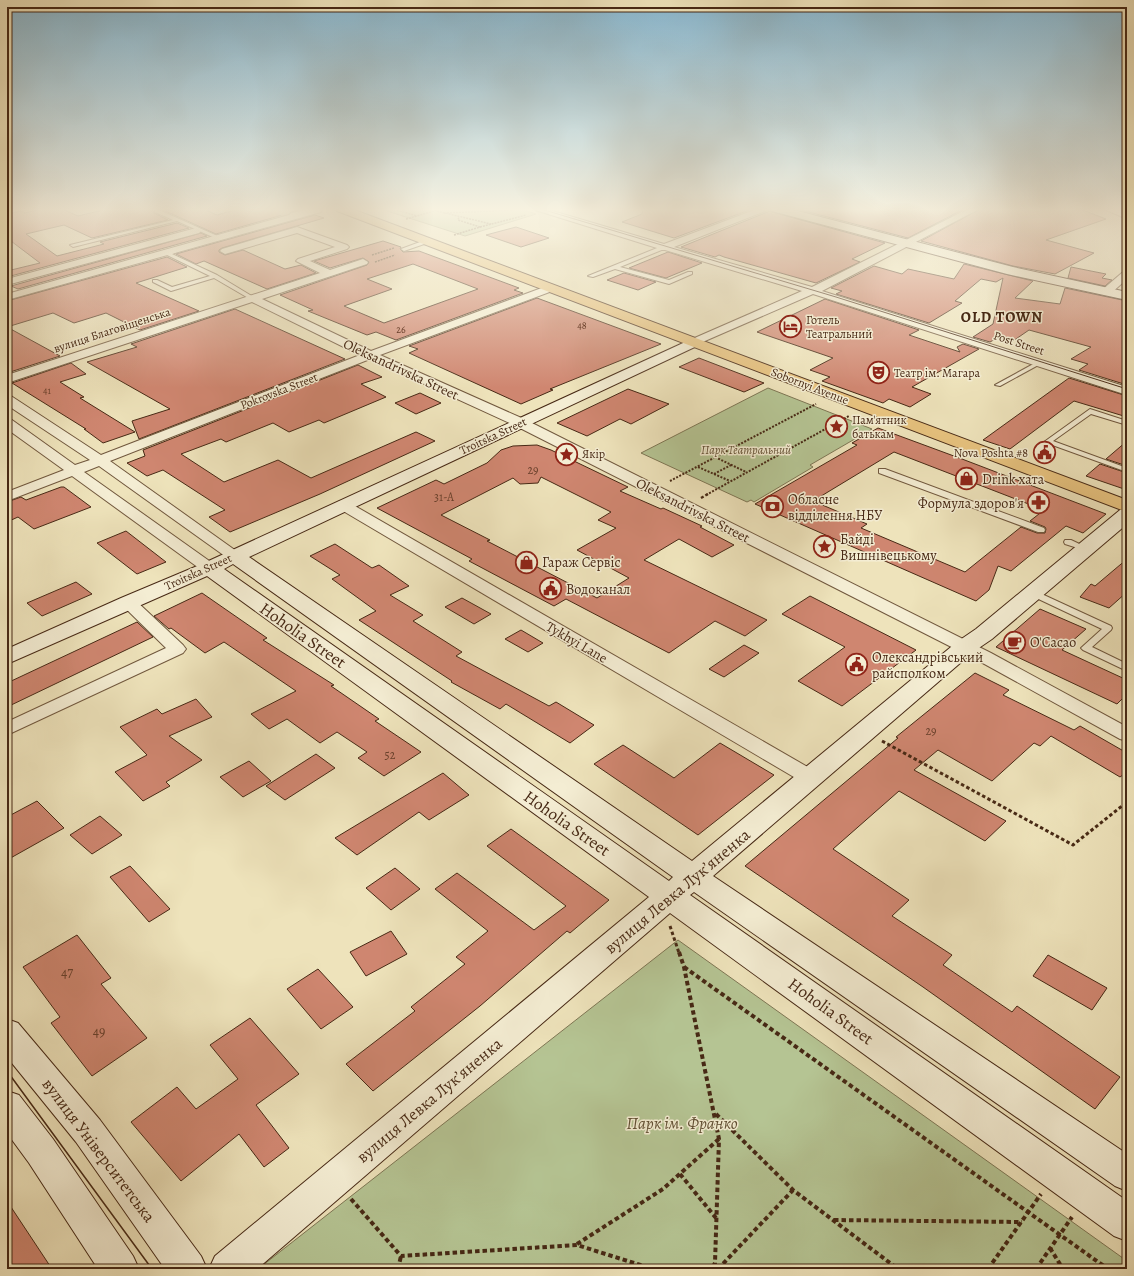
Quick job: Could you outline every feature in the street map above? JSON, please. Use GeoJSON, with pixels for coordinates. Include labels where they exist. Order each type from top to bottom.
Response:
{"type":"FeatureCollection","features":[{"type":"Feature","properties":{"kind":"main road","name":"Sobornyi Avenue"},"geometry":{"type":"LineString","coordinates":[[500,269],[1127,506]]}},
{"type":"Feature","properties":{"kind":"main road","name":"Sobornyi Avenue"},"geometry":{"type":"LineString","coordinates":[[694,342],[1127,495]]}},
{"type":"Feature","properties":{"kind":"street"},"geometry":{"type":"LineString","coordinates":[[7,282],[57,269]]}},
{"type":"Feature","properties":{"kind":"street"},"geometry":{"type":"LineString","coordinates":[[7,297],[107,269]]}},
{"type":"Feature","properties":{"kind":"street"},"geometry":{"type":"LineString","coordinates":[[319,269],[329,273]]}},
{"type":"Feature","properties":{"kind":"street","name":"вулиця Благовіщенська"},"geometry":{"type":"LineString","coordinates":[[7,379],[343,269]]}},
{"type":"Feature","properties":{"kind":"street","name":"Post Street"},"geometry":{"type":"LineString","coordinates":[[745,269],[1127,382]]}},
{"type":"Feature","properties":{"kind":"street","name":"Troitska Street"},"geometry":{"type":"LineString","coordinates":[[7,657],[128,602],[209,568],[694,342],[816,289],[857,269]]}},
{"type":"Feature","properties":{"kind":"street"},"geometry":{"type":"LineString","coordinates":[[1002,269],[1127,296]]}},
{"type":"Feature","properties":{"kind":"street"},"geometry":{"type":"LineString","coordinates":[[1106,292],[1127,274]]}},
{"type":"Feature","properties":{"kind":"street","name":"Pokrovska Street"},"geometry":{"type":"LineString","coordinates":[[7,497],[370,355],[551,288]]}},
{"type":"Feature","properties":{"kind":"street","name":"Post Street"},"geometry":{"type":"LineString","coordinates":[[816,289],[1127,391]]}},
{"type":"Feature","properties":{"kind":"street","name":"Oleksandrivska Street"},"geometry":{"type":"LineString","coordinates":[[252,298],[370,355],[521,423],[965,647],[1127,735]]}},
{"type":"Feature","properties":{"kind":"street","name":"Hoholia Street"},"geometry":{"type":"LineString","coordinates":[[7,398],[101,461],[234,556],[694,877],[1127,1174]]}},
{"type":"Feature","properties":{"kind":"street","name":"Hoholia Street"},"geometry":{"type":"LineString","coordinates":[[7,423],[1127,1223]]}},
{"type":"Feature","properties":{"kind":"street","name":"Tykhyi Lane"},"geometry":{"type":"LineString","coordinates":[[343,505],[811,778]]}},
{"type":"Feature","properties":{"kind":"street","name":"вулиця Левка Лукʼяненка"},"geometry":{"type":"LineString","coordinates":[[228,1269],[965,647],[984,634],[1033,593],[1076,545],[1127,514]]}},
{"type":"Feature","properties":{"kind":"street"},"geometry":{"type":"LineString","coordinates":[[7,729],[177,649],[128,602]]}},
{"type":"Feature","properties":{"kind":"street","name":"вулиця Університетська"},"geometry":{"type":"LineString","coordinates":[[7,1033],[88,1131],[188,1269]]}},
{"type":"Feature","properties":{"kind":"street"},"geometry":{"type":"LineString","coordinates":[[14,1121],[120,1269]]}},
{"type":"Feature","properties":{"kind":"lane"},"geometry":{"type":"LineString","coordinates":[[200,269],[216,276],[252,298]]}},
{"type":"Feature","properties":{"kind":"lane"},"geometry":{"type":"LineString","coordinates":[[591,276],[611,269]]}},
{"type":"Feature","properties":{"kind":"lane"},"geometry":{"type":"LineString","coordinates":[[621,269],[669,282],[690,273]]}},
{"type":"Feature","properties":{"kind":"lane"},"geometry":{"type":"LineString","coordinates":[[155,281],[171,289],[216,276]]}},
{"type":"Feature","properties":{"kind":"lane"},"geometry":{"type":"LineString","coordinates":[[998,384],[1040,363]]}},
{"type":"Feature","properties":{"kind":"lane"},"geometry":{"type":"LineString","coordinates":[[1127,423],[1090,411],[1048,442],[1127,470]]}},
{"type":"Feature","properties":{"kind":"lane"},"geometry":{"type":"LineString","coordinates":[[882,471],[1041,530]]}},
{"type":"Feature","properties":{"kind":"lane"},"geometry":{"type":"LineString","coordinates":[[1033,593],[1108,628],[1086,648],[1127,668]]}},
{"type":"Feature","properties":{"kind":"path"},"geometry":{"type":"LineString","coordinates":[[668,482],[822,401]]}},
{"type":"Feature","properties":{"kind":"path"},"geometry":{"type":"LineString","coordinates":[[700,498],[854,413]]}},
{"type":"Feature","properties":{"kind":"path"},"geometry":{"type":"LineString","coordinates":[[715,457],[747,472]]}},
{"type":"Feature","properties":{"kind":"path"},"geometry":{"type":"LineString","coordinates":[[714,474],[731,465]]}},
{"type":"Feature","properties":{"kind":"path"},"geometry":{"type":"LineString","coordinates":[[698,466],[731,481]]}},
{"type":"Feature","properties":{"kind":"path"},"geometry":{"type":"LineString","coordinates":[[865,732],[1073,845],[1127,802]]}},
{"type":"Feature","properties":{"kind":"path"},"geometry":{"type":"LineString","coordinates":[[669,924],[684,967],[715,1113],[719,1139],[715,1263],[712,1269]]}},
{"type":"Feature","properties":{"kind":"path"},"geometry":{"type":"LineString","coordinates":[[684,967],[1108,1269]]}},
{"type":"Feature","properties":{"kind":"path"},"geometry":{"type":"LineString","coordinates":[[715,1113],[793,1190],[898,1269]]}},
{"type":"Feature","properties":{"kind":"path"},"geometry":{"type":"LineString","coordinates":[[577,1245],[663,1190],[719,1139]]}},
{"type":"Feature","properties":{"kind":"path"},"geometry":{"type":"LineString","coordinates":[[680,1174],[716,1218]]}},
{"type":"Feature","properties":{"kind":"path"},"geometry":{"type":"LineString","coordinates":[[332,1181],[350,1198],[401,1256]]}},
{"type":"Feature","properties":{"kind":"path"},"geometry":{"type":"LineString","coordinates":[[718,1269],[793,1190]]}},
{"type":"Feature","properties":{"kind":"path"},"geometry":{"type":"LineString","coordinates":[[988,1269],[1041,1194]]}},
{"type":"Feature","properties":{"kind":"path"},"geometry":{"type":"LineString","coordinates":[[1036,1269],[1072,1217]]}},
{"type":"Feature","properties":{"kind":"path"},"geometry":{"type":"LineString","coordinates":[[833,1220],[1022,1222]]}},
{"type":"Feature","properties":{"kind":"path"},"geometry":{"type":"LineString","coordinates":[[401,1256],[577,1245],[653,1269]]}},
{"type":"Feature","properties":{"kind":"path"},"geometry":{"type":"LineString","coordinates":[[1050,1248],[1063,1269]]}},
{"type":"Feature","properties":{"kind":"path"},"geometry":{"type":"LineString","coordinates":[[398,1269],[401,1256]]}},
{"type":"Feature","properties":{"kind":"green space","name":"Парк Театральний"},"geometry":{"type":"Polygon","coordinates":[[[768,388],[872,429],[810,465],[813,467],[754,502],[751,500],[747,502],[641,453],[768,388]]]}},
{"type":"Feature","properties":{"kind":"green space","name":"Парк ім. Франко"},"geometry":{"type":"Polygon","coordinates":[[[678,940],[1127,1261],[1127,1269],[258,1269],[678,940]]]}},
{"type":"Feature","properties":{"kind":"building"},"geometry":{"type":"Polygon","coordinates":[[[17,269],[38,269],[7,277],[7,271],[17,269]]]}},
{"type":"Feature","properties":{"kind":"building"},"geometry":{"type":"Polygon","coordinates":[[[74,269],[91,269],[18,289],[11,286],[74,269]]]}},
{"type":"Feature","properties":{"kind":"building"},"geometry":{"type":"Polygon","coordinates":[[[125,269],[182,269],[136,283],[199,311],[140,330],[106,313],[74,323],[53,313],[7,327],[7,301],[125,269]]]}},
{"type":"Feature","properties":{"kind":"building"},"geometry":{"type":"Polygon","coordinates":[[[221,269],[308,269],[316,273],[267,289],[221,269]]]}},
{"type":"Feature","properties":{"kind":"building"},"geometry":{"type":"Polygon","coordinates":[[[357,269],[399,269],[367,279],[392,289],[344,306],[384,323],[478,289],[425,269],[466,269],[519,288],[514,290],[523,293],[396,340],[376,332],[367,335],[308,311],[313,310],[280,295],[357,269]]]}},
{"type":"Feature","properties":{"kind":"building"},"geometry":{"type":"Polygon","coordinates":[[[631,269],[689,269],[666,278],[631,269]]]}},
{"type":"Feature","properties":{"kind":"building"},"geometry":{"type":"Polygon","coordinates":[[[765,269],[846,269],[816,283],[765,269]]]}},
{"type":"Feature","properties":{"kind":"building"},"geometry":{"type":"Polygon","coordinates":[[[869,269],[883,269],[902,274],[908,269],[954,279],[961,269],[982,269],[1033,281],[1015,298],[1060,304],[1065,288],[1127,301],[1127,385],[1079,370],[1088,364],[1071,359],[1091,347],[1029,330],[1013,341],[999,337],[990,342],[973,337],[993,324],[1003,278],[996,282],[981,279],[955,301],[962,303],[929,323],[836,294],[842,291],[831,288],[869,269]]]}},
{"type":"Feature","properties":{"kind":"building"},"geometry":{"type":"Polygon","coordinates":[[[1026,269],[1065,269],[1055,274],[1026,269]]]}},
{"type":"Feature","properties":{"kind":"building"},"geometry":{"type":"Polygon","coordinates":[[[1071,269],[1079,269],[1106,274],[1102,278],[1112,280],[1105,286],[1068,278],[1071,269]]]}},
{"type":"Feature","properties":{"kind":"building"},"geometry":{"type":"Polygon","coordinates":[[[624,273],[656,282],[638,290],[607,280],[624,273]]]}},
{"type":"Feature","properties":{"kind":"building"},"geometry":{"type":"Polygon","coordinates":[[[537,298],[661,344],[550,389],[553,390],[521,404],[409,353],[418,349],[409,346],[537,298]]]}},
{"type":"Feature","properties":{"kind":"building"},"geometry":{"type":"Polygon","coordinates":[[[825,299],[919,330],[909,335],[960,352],[957,347],[963,344],[979,349],[912,387],[931,394],[910,407],[889,399],[883,403],[822,381],[830,377],[810,370],[833,358],[757,332],[825,299]]]}},
{"type":"Feature","properties":{"kind":"building"},"geometry":{"type":"Polygon","coordinates":[[[235,309],[345,359],[139,439],[132,421],[170,409],[87,362],[137,347],[131,344],[235,309]]]}},
{"type":"Feature","properties":{"kind":"building"},"geometry":{"type":"Polygon","coordinates":[[[7,327],[60,356],[7,373],[7,327]]]}},
{"type":"Feature","properties":{"kind":"building"},"geometry":{"type":"Polygon","coordinates":[[[699,358],[764,383],[744,392],[679,367],[699,358]]]}},
{"type":"Feature","properties":{"kind":"building"},"geometry":{"type":"Polygon","coordinates":[[[71,363],[86,374],[60,382],[84,397],[80,398],[135,432],[103,443],[84,429],[86,429],[12,383],[71,363]]]}},
{"type":"Feature","properties":{"kind":"building"},"geometry":{"type":"Polygon","coordinates":[[[358,365],[382,377],[361,384],[386,397],[324,423],[319,420],[289,432],[273,423],[226,442],[221,439],[181,454],[224,482],[278,460],[311,478],[416,432],[435,441],[320,494],[230,532],[209,517],[225,510],[163,470],[147,476],[127,463],[145,456],[143,450],[358,365]]]}},
{"type":"Feature","properties":{"kind":"building"},"geometry":{"type":"Polygon","coordinates":[[[1069,378],[1127,396],[1127,417],[1074,401],[1010,449],[983,440],[1069,378]]]}},
{"type":"Feature","properties":{"kind":"building"},"geometry":{"type":"Polygon","coordinates":[[[628,389],[669,404],[631,424],[620,419],[587,436],[557,423],[628,389]]]}},
{"type":"Feature","properties":{"kind":"building"},"geometry":{"type":"Polygon","coordinates":[[[420,393],[441,403],[416,414],[395,403],[420,393]]]}},
{"type":"Feature","properties":{"kind":"building"},"geometry":{"type":"Polygon","coordinates":[[[878,428],[1106,514],[1083,533],[1066,526],[1011,571],[998,566],[989,590],[976,601],[755,504],[857,445],[852,443],[878,428]],[[894,452],[813,501],[867,524],[861,528],[965,572],[1021,527],[1037,533],[1045,533],[1045,527],[1030,521],[1044,510],[894,452]]]}},
{"type":"Feature","properties":{"kind":"building"},"geometry":{"type":"Polygon","coordinates":[[[1127,441],[1127,466],[1106,459],[1127,441]]]}},
{"type":"Feature","properties":{"kind":"building"},"geometry":{"type":"Polygon","coordinates":[[[537,445],[551,450],[628,487],[620,491],[661,509],[663,508],[702,526],[700,527],[734,545],[712,557],[679,539],[644,560],[767,620],[745,636],[715,621],[669,653],[566,599],[554,606],[469,561],[472,559],[377,508],[436,480],[444,484],[487,463],[501,450],[513,446],[537,445]],[[541,477],[538,483],[520,484],[513,478],[441,515],[490,540],[487,541],[597,598],[629,578],[577,550],[616,528],[598,520],[611,512],[541,477]]]}},
{"type":"Feature","properties":{"kind":"building"},"geometry":{"type":"Polygon","coordinates":[[[1100,464],[1127,473],[1127,490],[1086,476],[1100,464]]]}},
{"type":"Feature","properties":{"kind":"building"},"geometry":{"type":"Polygon","coordinates":[[[64,487],[91,507],[34,529],[18,517],[7,522],[7,502],[21,497],[26,500],[64,487]]]}},
{"type":"Feature","properties":{"kind":"building"},"geometry":{"type":"Polygon","coordinates":[[[126,531],[166,562],[137,574],[97,543],[126,531]]]}},
{"type":"Feature","properties":{"kind":"building"},"geometry":{"type":"Polygon","coordinates":[[[335,544],[372,568],[379,565],[409,586],[390,595],[423,615],[413,621],[462,652],[456,656],[549,706],[556,702],[594,725],[570,743],[506,704],[500,709],[451,682],[452,681],[359,620],[376,611],[332,579],[340,575],[310,556],[335,544]]]}},
{"type":"Feature","properties":{"kind":"building"},"geometry":{"type":"Polygon","coordinates":[[[1127,559],[1127,592],[1109,608],[1080,597],[1091,584],[1095,586],[1127,559]]]}},
{"type":"Feature","properties":{"kind":"building"},"geometry":{"type":"Polygon","coordinates":[[[76,582],[92,594],[42,616],[27,603],[76,582]]]}},
{"type":"Feature","properties":{"kind":"building"},"geometry":{"type":"Polygon","coordinates":[[[202,593],[267,638],[263,640],[334,685],[331,686],[379,719],[375,721],[421,752],[384,776],[358,758],[367,752],[337,732],[320,743],[287,719],[269,729],[251,714],[296,691],[224,642],[205,653],[171,628],[169,629],[154,616],[202,593]]]}},
{"type":"Feature","properties":{"kind":"building","name":"Олександрівський райсполком"},"geometry":{"type":"Polygon","coordinates":[[[810,596],[916,650],[842,706],[798,681],[845,647],[782,614],[810,596]]]}},
{"type":"Feature","properties":{"kind":"building"},"geometry":{"type":"Polygon","coordinates":[[[462,598],[491,614],[474,624],[445,607],[462,598]]]}},
{"type":"Feature","properties":{"kind":"building"},"geometry":{"type":"Polygon","coordinates":[[[1040,609],[1086,629],[1062,650],[1127,680],[1127,694],[1117,704],[996,647],[1040,609]]]}},
{"type":"Feature","properties":{"kind":"building"},"geometry":{"type":"Polygon","coordinates":[[[137,622],[153,637],[7,707],[7,683],[137,622]]]}},
{"type":"Feature","properties":{"kind":"building"},"geometry":{"type":"Polygon","coordinates":[[[521,630],[543,643],[528,652],[505,639],[521,630]]]}},
{"type":"Feature","properties":{"kind":"building"},"geometry":{"type":"Polygon","coordinates":[[[744,645],[759,653],[724,677],[709,669],[744,645]]]}},
{"type":"Feature","properties":{"kind":"building"},"geometry":{"type":"Polygon","coordinates":[[[975,673],[1009,690],[1003,695],[1074,730],[1080,726],[1127,753],[1127,772],[1120,777],[1051,736],[1040,746],[1034,743],[992,781],[938,750],[914,770],[1006,821],[985,841],[899,791],[833,849],[909,900],[892,916],[952,955],[943,965],[1012,1012],[1017,1006],[1120,1077],[1095,1109],[923,987],[745,866],[898,738],[896,737],[975,673]]]}},
{"type":"Feature","properties":{"kind":"building"},"geometry":{"type":"Polygon","coordinates":[[[196,699],[212,717],[169,736],[202,760],[166,782],[170,786],[143,801],[115,772],[147,755],[120,727],[157,709],[162,714],[196,699]]]}},
{"type":"Feature","properties":{"kind":"building"},"geometry":{"type":"Polygon","coordinates":[[[720,743],[774,775],[698,835],[594,764],[623,745],[674,778],[720,743]]]}},
{"type":"Feature","properties":{"kind":"building"},"geometry":{"type":"Polygon","coordinates":[[[316,754],[335,768],[285,800],[266,786],[316,754]]]}},
{"type":"Feature","properties":{"kind":"building"},"geometry":{"type":"Polygon","coordinates":[[[249,761],[271,781],[243,797],[220,777],[249,761]]]}},
{"type":"Feature","properties":{"kind":"building"},"geometry":{"type":"Polygon","coordinates":[[[443,773],[469,795],[429,820],[419,812],[357,855],[335,838],[443,773]]]}},
{"type":"Feature","properties":{"kind":"building"},"geometry":{"type":"Polygon","coordinates":[[[37,801],[64,828],[7,860],[7,817],[37,801]]]}},
{"type":"Feature","properties":{"kind":"building"},"geometry":{"type":"Polygon","coordinates":[[[100,816],[122,835],[92,854],[70,835],[100,816]]]}},
{"type":"Feature","properties":{"kind":"building"},"geometry":{"type":"Polygon","coordinates":[[[511,829],[609,900],[570,933],[567,931],[480,1006],[373,1091],[346,1064],[415,1011],[411,1007],[465,964],[456,957],[488,931],[435,889],[457,873],[534,930],[566,906],[487,846],[511,829]]]}},
{"type":"Feature","properties":{"kind":"building"},"geometry":{"type":"Polygon","coordinates":[[[130,866],[170,909],[149,922],[110,877],[130,866]]]}},
{"type":"Feature","properties":{"kind":"building"},"geometry":{"type":"Polygon","coordinates":[[[395,868],[420,889],[391,910],[366,888],[395,868]]]}},
{"type":"Feature","properties":{"kind":"building"},"geometry":{"type":"Polygon","coordinates":[[[391,931],[407,954],[366,976],[350,952],[391,931]]]}},
{"type":"Feature","properties":{"kind":"building"},"geometry":{"type":"Polygon","coordinates":[[[77,935],[111,978],[101,984],[147,1038],[92,1076],[51,1023],[60,1017],[23,967],[77,935]]]}},
{"type":"Feature","properties":{"kind":"building"},"geometry":{"type":"Polygon","coordinates":[[[1048,955],[1107,988],[1092,1010],[1033,976],[1048,955]]]}},
{"type":"Feature","properties":{"kind":"building"},"geometry":{"type":"Polygon","coordinates":[[[318,969],[353,1007],[321,1029],[287,989],[318,969]]]}},
{"type":"Feature","properties":{"kind":"building"},"geometry":{"type":"Polygon","coordinates":[[[250,1018],[299,1074],[256,1105],[289,1148],[264,1167],[239,1134],[181,1181],[131,1122],[177,1087],[196,1109],[238,1079],[210,1045],[250,1018]]]}},
{"type":"Feature","properties":{"kind":"building"},"geometry":{"type":"Polygon","coordinates":[[[7,1201],[52,1269],[7,1269],[7,1201]]]}},
{"type":"Feature","properties":{"kind":"tram line"},"geometry":{"type":"LineString","coordinates":[[741,269],[836,297],[1127,389]]}},
{"type":"Feature","properties":{"kind":"tram line"},"geometry":{"type":"LineString","coordinates":[[7,1071],[152,1269]]}},
{"type":"Feature","properties":{"kind":"place","name":"Готель Театральний"},"geometry":{"type":"Point","coordinates":[790,327]}},
{"type":"Feature","properties":{"kind":"place","name":"Театр ім. Магара"},"geometry":{"type":"Point","coordinates":[878,373]}},
{"type":"Feature","properties":{"kind":"place","name":"Пам'ятник батькам"},"geometry":{"type":"Point","coordinates":[837,427]}},
{"type":"Feature","properties":{"kind":"place","name":"Nova Poshta #8"},"geometry":{"type":"Point","coordinates":[1044,453]}},
{"type":"Feature","properties":{"kind":"place","name":"Якір"},"geometry":{"type":"Point","coordinates":[566,454]}},
{"type":"Feature","properties":{"kind":"place","name":"Drink хата"},"geometry":{"type":"Point","coordinates":[967,479]}},
{"type":"Feature","properties":{"kind":"place","name":"Формула здоров'я"},"geometry":{"type":"Point","coordinates":[1039,503]}},
{"type":"Feature","properties":{"kind":"place","name":"Обласне відділення НБУ"},"geometry":{"type":"Point","coordinates":[772,507]}},
{"type":"Feature","properties":{"kind":"place","name":"Байді Вишнівецькому"},"geometry":{"type":"Point","coordinates":[825,547]}},
{"type":"Feature","properties":{"kind":"place","name":"Гараж Сервіс"},"geometry":{"type":"Point","coordinates":[526,562]}},
{"type":"Feature","properties":{"kind":"place","name":"Водоканал"},"geometry":{"type":"Point","coordinates":[551,589]}},
{"type":"Feature","properties":{"kind":"place","name":"O'Cacao"},"geometry":{"type":"Point","coordinates":[1015,642]}},
{"type":"Feature","properties":{"kind":"place","name":"Олександрівський райсполком"},"geometry":{"type":"Point","coordinates":[857,665]}},
{"type":"Feature","properties":{"kind":"district","name":"OLD TOWN"},"geometry":{"type":"Point","coordinates":[1002,317]}}]}
